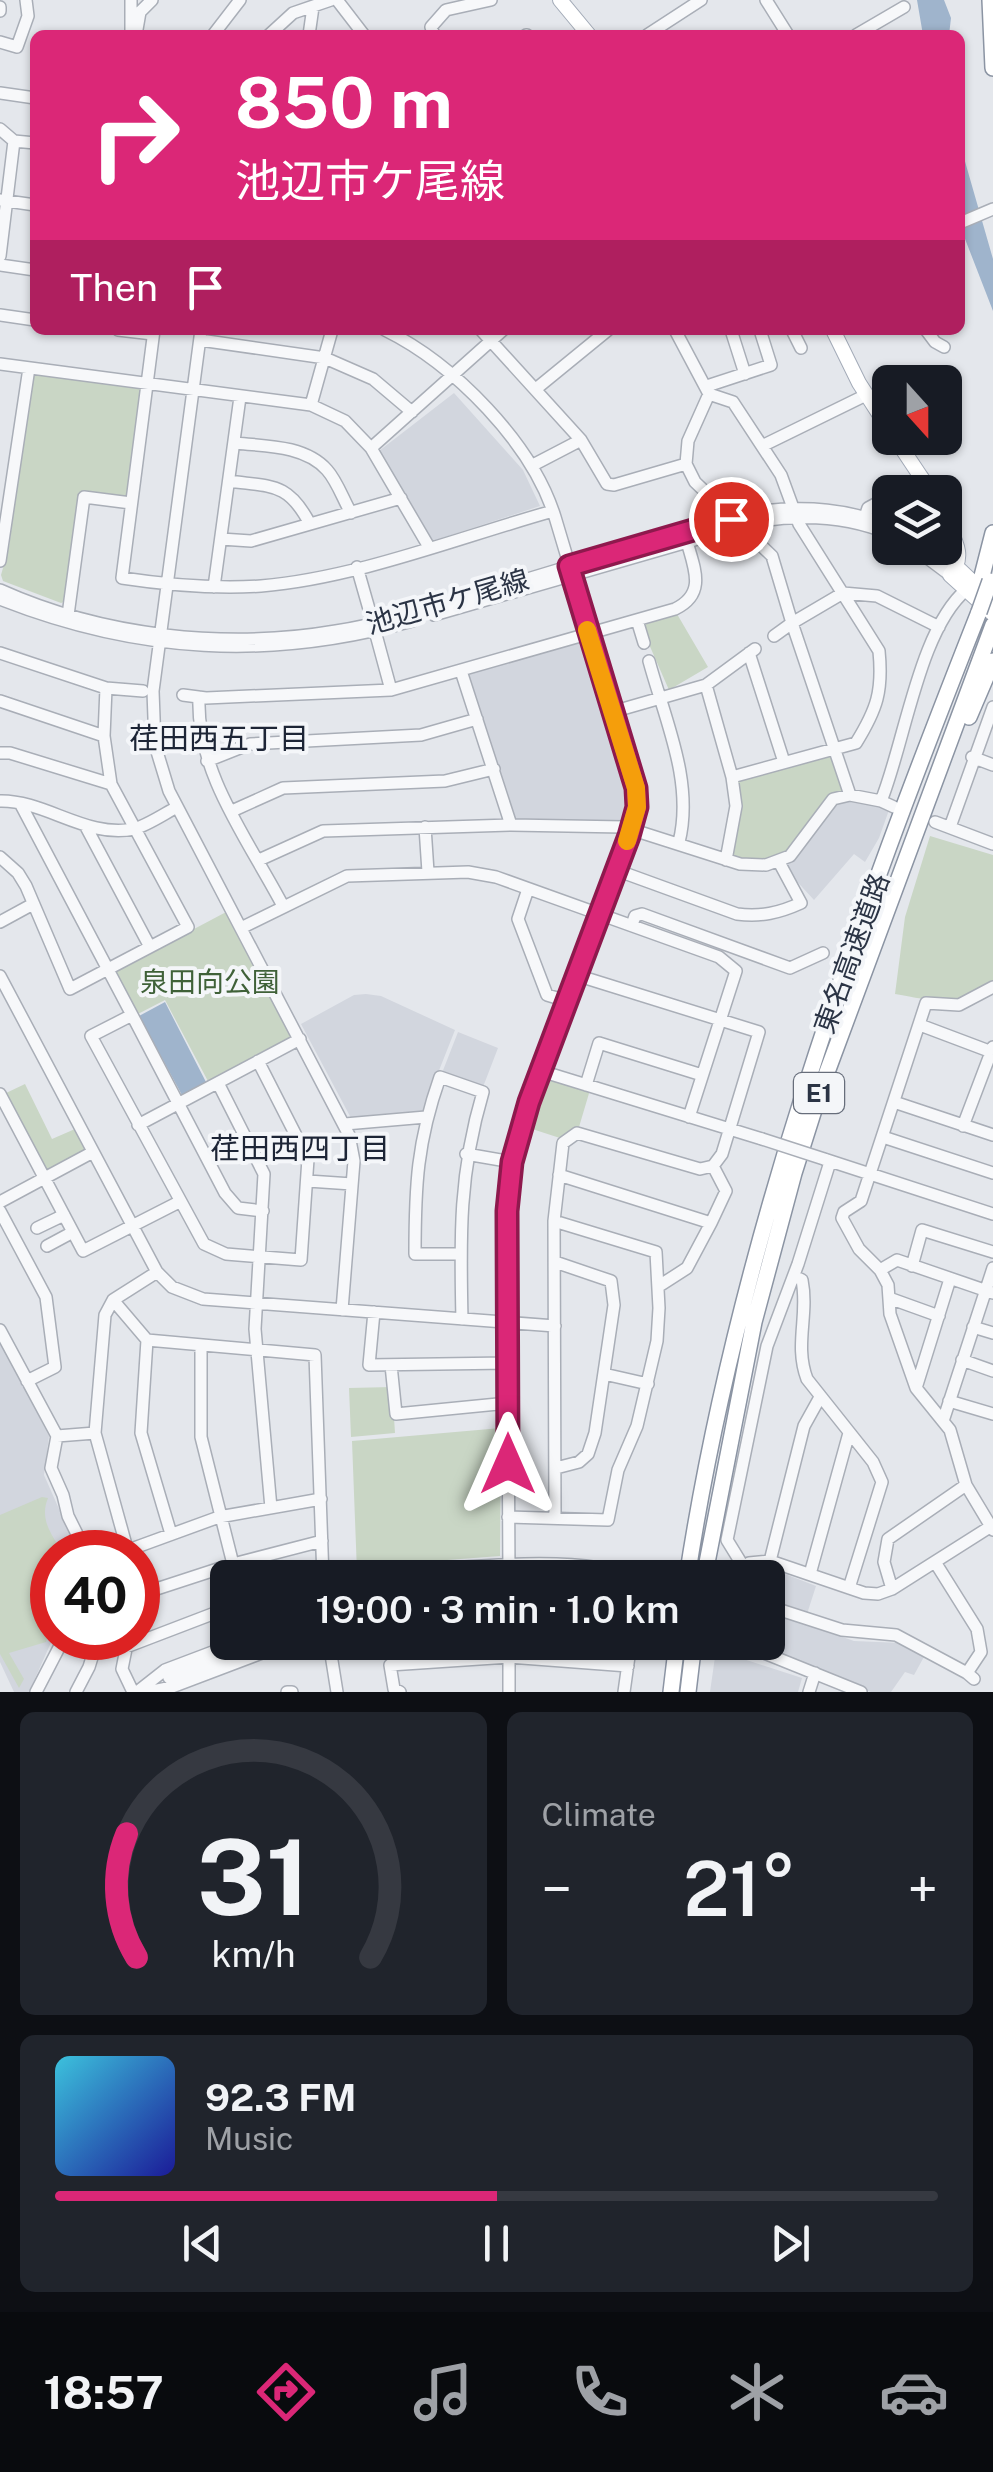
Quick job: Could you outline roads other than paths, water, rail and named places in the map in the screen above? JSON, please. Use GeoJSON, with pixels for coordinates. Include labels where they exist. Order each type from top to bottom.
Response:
{"type":"FeatureCollection","features":[{"type":"Feature","properties":{"kind":"highway"},"geometry":{"type":"LineString","coordinates":[[990,0],[993,68]]}},
{"type":"Feature","properties":{"kind":"highway","name":"東名高速道路"},"geometry":{"type":"LineString","coordinates":[[690,1560],[718,1409],[758,1241],[813,1060],[918,766],[982,611],[993,532]]}},
{"type":"Feature","properties":{"kind":"highway","name":"東名高速道路"},"geometry":{"type":"LineString","coordinates":[[707,1560],[731,1429],[772,1246],[820,1091],[993,625]]}},
{"type":"Feature","properties":{"kind":"highway"},"geometry":{"type":"LineString","coordinates":[[901,874],[993,661]]}},
{"type":"Feature","properties":{"kind":"highway"},"geometry":{"type":"LineString","coordinates":[[671,1692],[675,1660]]}},
{"type":"Feature","properties":{"kind":"highway"},"geometry":{"type":"LineString","coordinates":[[688,1692],[692,1660]]}},
{"type":"Feature","properties":{"kind":"main road"},"geometry":{"type":"LineString","coordinates":[[560,0],[579,30]]}},
{"type":"Feature","properties":{"kind":"main road"},"geometry":{"type":"LineString","coordinates":[[836,335],[872,403]]}},
{"type":"Feature","properties":{"kind":"main road"},"geometry":{"type":"LineString","coordinates":[[955,565],[954,571],[982,611]]}},
{"type":"Feature","properties":{"kind":"main road"},"geometry":{"type":"LineString","coordinates":[[954,571],[993,601]]}},
{"type":"Feature","properties":{"kind":"street"},"geometry":{"type":"LineString","coordinates":[[0,42],[17,47],[28,16],[26,0]]}},
{"type":"Feature","properties":{"kind":"street"},"geometry":{"type":"LineString","coordinates":[[131,0],[134,30]]}},
{"type":"Feature","properties":{"kind":"street"},"geometry":{"type":"LineString","coordinates":[[135,30],[140,12],[152,0]]}},
{"type":"Feature","properties":{"kind":"street"},"geometry":{"type":"LineString","coordinates":[[216,30],[240,0]]}},
{"type":"Feature","properties":{"kind":"street"},"geometry":{"type":"LineString","coordinates":[[274,30],[285,18],[334,0],[360,30]]}},
{"type":"Feature","properties":{"kind":"street"},"geometry":{"type":"LineString","coordinates":[[432,30],[444,5],[491,0]]}},
{"type":"Feature","properties":{"kind":"street"},"geometry":{"type":"LineString","coordinates":[[656,30],[701,0]]}},
{"type":"Feature","properties":{"kind":"street"},"geometry":{"type":"LineString","coordinates":[[766,0],[785,30]]}},
{"type":"Feature","properties":{"kind":"street"},"geometry":{"type":"LineString","coordinates":[[310,30],[313,6]]}},
{"type":"Feature","properties":{"kind":"street"},"geometry":{"type":"LineString","coordinates":[[865,30],[904,7]]}},
{"type":"Feature","properties":{"kind":"street"},"geometry":{"type":"LineString","coordinates":[[0,93],[30,97]]}},
{"type":"Feature","properties":{"kind":"street"},"geometry":{"type":"LineString","coordinates":[[0,129],[14,141],[30,143]]}},
{"type":"Feature","properties":{"kind":"street"},"geometry":{"type":"LineString","coordinates":[[0,256],[3,201],[14,141]]}},
{"type":"Feature","properties":{"kind":"street"},"geometry":{"type":"LineString","coordinates":[[3,201],[30,204]]}},
{"type":"Feature","properties":{"kind":"street"},"geometry":{"type":"LineString","coordinates":[[965,221],[991,210]]}},
{"type":"Feature","properties":{"kind":"street"},"geometry":{"type":"LineString","coordinates":[[0,265],[30,269]]}},
{"type":"Feature","properties":{"kind":"street"},"geometry":{"type":"LineString","coordinates":[[0,315],[30,319]]}},
{"type":"Feature","properties":{"kind":"street"},"geometry":{"type":"LineString","coordinates":[[154,335],[122,578],[167,585],[263,586],[357,567],[553,511]]}},
{"type":"Feature","properties":{"kind":"street"},"geometry":{"type":"LineString","coordinates":[[342,1310],[353,1150],[345,1124],[177,807],[162,774],[152,728],[200,335],[325,358],[373,379],[412,412]]}},
{"type":"Feature","properties":{"kind":"street"},"geometry":{"type":"LineString","coordinates":[[312,405],[331,335]]}},
{"type":"Feature","properties":{"kind":"street"},"geometry":{"type":"LineString","coordinates":[[395,335],[432,357],[453,376],[533,465],[553,511],[636,788],[637,807],[631,828],[540,1071],[512,1162],[507,1211],[509,1560]]}},
{"type":"Feature","properties":{"kind":"street"},"geometry":{"type":"LineString","coordinates":[[486,335],[581,440],[607,484],[614,486],[686,464]]}},
{"type":"Feature","properties":{"kind":"street"},"geometry":{"type":"LineString","coordinates":[[371,448],[498,335]]}},
{"type":"Feature","properties":{"kind":"street"},"geometry":{"type":"LineString","coordinates":[[537,388],[602,335]]}},
{"type":"Feature","properties":{"kind":"street"},"geometry":{"type":"LineString","coordinates":[[679,335],[708,390],[733,402],[781,475],[796,512],[879,651],[880,696],[856,743],[732,778]]}},
{"type":"Feature","properties":{"kind":"street"},"geometry":{"type":"LineString","coordinates":[[733,335],[745,374]]}},
{"type":"Feature","properties":{"kind":"street"},"geometry":{"type":"LineString","coordinates":[[761,335],[770,366],[708,390],[688,441],[686,464],[695,482],[772,556],[850,795]]}},
{"type":"Feature","properties":{"kind":"street"},"geometry":{"type":"LineString","coordinates":[[930,335],[944,347]]}},
{"type":"Feature","properties":{"kind":"street"},"geometry":{"type":"LineString","coordinates":[[0,364],[312,405],[345,420],[371,448],[429,547]]}},
{"type":"Feature","properties":{"kind":"street"},"geometry":{"type":"LineString","coordinates":[[0,561],[29,368]]}},
{"type":"Feature","properties":{"kind":"street"},"geometry":{"type":"LineString","coordinates":[[762,446],[866,394]]}},
{"type":"Feature","properties":{"kind":"street"},"geometry":{"type":"LineString","coordinates":[[214,587],[240,397]]}},
{"type":"Feature","properties":{"kind":"street"},"geometry":{"type":"LineString","coordinates":[[533,465],[581,440]]}},
{"type":"Feature","properties":{"kind":"street"},"geometry":{"type":"LineString","coordinates":[[234,442],[278,447],[309,457],[326,469],[351,512]]}},
{"type":"Feature","properties":{"kind":"street"},"geometry":{"type":"LineString","coordinates":[[229,482],[275,488],[292,496],[310,524]]}},
{"type":"Feature","properties":{"kind":"street"},"geometry":{"type":"LineString","coordinates":[[68,615],[84,497],[131,503]]}},
{"type":"Feature","properties":{"kind":"street"},"geometry":{"type":"LineString","coordinates":[[221,539],[250,541],[401,498]]}},
{"type":"Feature","properties":{"kind":"street"},"geometry":{"type":"LineString","coordinates":[[865,517],[872,506]]}},
{"type":"Feature","properties":{"kind":"street","name":"池辺市ケ尾線"},"geometry":{"type":"LineString","coordinates":[[796,512],[872,529]]}},
{"type":"Feature","properties":{"kind":"street","name":"池辺市ケ尾線"},"geometry":{"type":"LineString","coordinates":[[0,599],[107,634],[226,647],[291,645],[374,627],[736,523],[796,512],[872,520]]}},
{"type":"Feature","properties":{"kind":"street","name":"池辺市ケ尾線"},"geometry":{"type":"LineString","coordinates":[[570,571],[686,542],[736,523]]}},
{"type":"Feature","properties":{"kind":"street"},"geometry":{"type":"LineString","coordinates":[[183,696],[391,690],[674,609],[692,598],[696,578],[686,542]]}},
{"type":"Feature","properties":{"kind":"street"},"geometry":{"type":"LineString","coordinates":[[944,565],[954,571]]}},
{"type":"Feature","properties":{"kind":"street"},"geometry":{"type":"LineString","coordinates":[[948,565],[954,571]]}},
{"type":"Feature","properties":{"kind":"street"},"geometry":{"type":"LineString","coordinates":[[357,567],[391,690]]}},
{"type":"Feature","properties":{"kind":"street"},"geometry":{"type":"LineString","coordinates":[[881,800],[939,626],[947,608],[967,589]]}},
{"type":"Feature","properties":{"kind":"street","name":"池辺市ケ尾線"},"geometry":{"type":"LineString","coordinates":[[0,590],[68,615],[160,638]]}},
{"type":"Feature","properties":{"kind":"street"},"geometry":{"type":"LineString","coordinates":[[774,636],[843,594],[877,596],[939,626]]}},
{"type":"Feature","properties":{"kind":"street"},"geometry":{"type":"LineString","coordinates":[[637,620],[644,642]]}},
{"type":"Feature","properties":{"kind":"street"},"geometry":{"type":"LineString","coordinates":[[612,712],[706,685],[752,651],[784,762]]}},
{"type":"Feature","properties":{"kind":"street"},"geometry":{"type":"LineString","coordinates":[[0,653],[106,688],[143,690]]}},
{"type":"Feature","properties":{"kind":"street"},"geometry":{"type":"LineString","coordinates":[[649,661],[685,789],[686,813],[679,842]]}},
{"type":"Feature","properties":{"kind":"street"},"geometry":{"type":"LineString","coordinates":[[461,671],[511,825]]}},
{"type":"Feature","properties":{"kind":"street"},"geometry":{"type":"LineString","coordinates":[[706,685],[736,806],[726,860]]}},
{"type":"Feature","properties":{"kind":"street"},"geometry":{"type":"LineString","coordinates":[[0,857],[18,874],[70,989],[188,927],[112,784],[104,736],[106,688]]}},
{"type":"Feature","properties":{"kind":"street"},"geometry":{"type":"LineString","coordinates":[[199,697],[199,730],[207,761],[283,906]]}},
{"type":"Feature","properties":{"kind":"street"},"geometry":{"type":"LineString","coordinates":[[0,700],[104,736]]}},
{"type":"Feature","properties":{"kind":"street"},"geometry":{"type":"LineString","coordinates":[[950,827],[972,757],[993,709]]}},
{"type":"Feature","properties":{"kind":"street"},"geometry":{"type":"LineString","coordinates":[[207,761],[250,744],[421,735],[476,719]]}},
{"type":"Feature","properties":{"kind":"street"},"geometry":{"type":"LineString","coordinates":[[0,753],[112,784]]}},
{"type":"Feature","properties":{"kind":"street"},"geometry":{"type":"LineString","coordinates":[[972,757],[993,765]]}},
{"type":"Feature","properties":{"kind":"street"},"geometry":{"type":"LineString","coordinates":[[232,811],[283,788],[445,781],[494,769]]}},
{"type":"Feature","properties":{"kind":"street"},"geometry":{"type":"LineString","coordinates":[[259,860],[323,831],[511,825],[631,828],[753,866],[790,856],[834,799],[850,795],[881,800],[894,807]]}},
{"type":"Feature","properties":{"kind":"street"},"geometry":{"type":"LineString","coordinates":[[0,801],[20,802],[116,830],[135,828],[177,807]]}},
{"type":"Feature","properties":{"kind":"street"},"geometry":{"type":"LineString","coordinates":[[20,802],[225,1193],[238,1208],[263,1211]]}},
{"type":"Feature","properties":{"kind":"street"},"geometry":{"type":"LineString","coordinates":[[935,822],[993,844]]}},
{"type":"Feature","properties":{"kind":"street"},"geometry":{"type":"LineString","coordinates":[[85,824],[150,948]]}},
{"type":"Feature","properties":{"kind":"street"},"geometry":{"type":"LineString","coordinates":[[425,827],[428,872]]}},
{"type":"Feature","properties":{"kind":"street"},"geometry":{"type":"LineString","coordinates":[[616,870],[752,916],[801,903],[779,862]]}},
{"type":"Feature","properties":{"kind":"street"},"geometry":{"type":"LineString","coordinates":[[241,928],[346,876],[468,872],[528,888],[719,957],[736,971],[689,1116]]}},
{"type":"Feature","properties":{"kind":"street"},"geometry":{"type":"LineString","coordinates":[[528,888],[518,918],[547,995],[567,1002]]}},
{"type":"Feature","properties":{"kind":"street"},"geometry":{"type":"LineString","coordinates":[[0,922],[33,904]]}},
{"type":"Feature","properties":{"kind":"street"},"geometry":{"type":"LineString","coordinates":[[632,925],[634,916],[642,914],[790,968],[823,953]]}},
{"type":"Feature","properties":{"kind":"street"},"geometry":{"type":"LineString","coordinates":[[555,1518],[554,1221],[564,1143],[577,1133],[700,1170],[712,1166],[722,1154],[759,1032],[576,975]]}},
{"type":"Feature","properties":{"kind":"street"},"geometry":{"type":"LineString","coordinates":[[0,976],[132,1225],[158,1272],[172,1288],[192,1297],[257,1304],[555,1326]]}},
{"type":"Feature","properties":{"kind":"street"},"geometry":{"type":"LineString","coordinates":[[785,1566],[878,1594],[992,1527],[966,1485],[950,1430],[916,1388],[890,1314],[888,1285],[842,1218],[861,1200],[926,1003],[959,1005],[993,987]]}},
{"type":"Feature","properties":{"kind":"street"},"geometry":{"type":"LineString","coordinates":[[132,1014],[91,1036],[196,1232],[214,1250],[302,1260],[308,1181],[306,1151],[258,1061]]}},
{"type":"Feature","properties":{"kind":"street"},"geometry":{"type":"LineString","coordinates":[[920,1025],[991,1049],[963,1126]]}},
{"type":"Feature","properties":{"kind":"street"},"geometry":{"type":"LineString","coordinates":[[138,1125],[300,1039]]}},
{"type":"Feature","properties":{"kind":"street"},"geometry":{"type":"LineString","coordinates":[[586,1084],[599,1043],[702,1074]]}},
{"type":"Feature","properties":{"kind":"street"},"geometry":{"type":"LineString","coordinates":[[540,1071],[993,1214]]}},
{"type":"Feature","properties":{"kind":"street"},"geometry":{"type":"LineString","coordinates":[[460,1254],[415,1254],[415,1181],[426,1117],[440,1077],[483,1092],[466,1154],[460,1254],[462,1319]]}},
{"type":"Feature","properties":{"kind":"street"},"geometry":{"type":"LineString","coordinates":[[218,1083],[264,1174],[256,1350],[271,1508]]}},
{"type":"Feature","properties":{"kind":"street"},"geometry":{"type":"LineString","coordinates":[[0,1094],[83,1250],[179,1202]]}},
{"type":"Feature","properties":{"kind":"street"},"geometry":{"type":"LineString","coordinates":[[894,1102],[993,1135]]}},
{"type":"Feature","properties":{"kind":"street"},"geometry":{"type":"LineString","coordinates":[[345,1124],[426,1117]]}},
{"type":"Feature","properties":{"kind":"street"},"geometry":{"type":"LineString","coordinates":[[883,1136],[993,1173]]}},
{"type":"Feature","properties":{"kind":"street"},"geometry":{"type":"LineString","coordinates":[[0,1202],[93,1152]]}},
{"type":"Feature","properties":{"kind":"street"},"geometry":{"type":"LineString","coordinates":[[466,1154],[512,1162]]}},
{"type":"Feature","properties":{"kind":"street"},"geometry":{"type":"LineString","coordinates":[[740,1560],[727,1540],[767,1346],[794,1276],[827,1160]]}},
{"type":"Feature","properties":{"kind":"street"},"geometry":{"type":"LineString","coordinates":[[659,1286],[688,1268],[726,1191],[712,1166]]}},
{"type":"Feature","properties":{"kind":"street"},"geometry":{"type":"LineString","coordinates":[[559,1175],[711,1223]]}},
{"type":"Feature","properties":{"kind":"street"},"geometry":{"type":"LineString","coordinates":[[308,1181],[352,1184]]}},
{"type":"Feature","properties":{"kind":"street"},"geometry":{"type":"LineString","coordinates":[[0,1212],[46,1297],[55,1367],[28,1381]]}},
{"type":"Feature","properties":{"kind":"street"},"geometry":{"type":"LineString","coordinates":[[38,1228],[64,1215]]}},
{"type":"Feature","properties":{"kind":"street"},"geometry":{"type":"LineString","coordinates":[[508,1517],[608,1520],[618,1470],[638,1426],[659,1329],[656,1252],[554,1221]]}},
{"type":"Feature","properties":{"kind":"street"},"geometry":{"type":"LineString","coordinates":[[912,1266],[922,1230],[993,1252]]}},
{"type":"Feature","properties":{"kind":"street"},"geometry":{"type":"LineString","coordinates":[[47,1246],[73,1232]]}},
{"type":"Feature","properties":{"kind":"street"},"geometry":{"type":"LineString","coordinates":[[880,1270],[897,1260],[989,1292]]}},
{"type":"Feature","properties":{"kind":"street"},"geometry":{"type":"LineString","coordinates":[[554,1262],[610,1281],[614,1305],[588,1454],[580,1462],[556,1468]]}},
{"type":"Feature","properties":{"kind":"street"},"geometry":{"type":"LineString","coordinates":[[942,1420],[989,1292],[993,1268]]}},
{"type":"Feature","properties":{"kind":"street"},"geometry":{"type":"LineString","coordinates":[[120,1530],[95,1433],[106,1314],[113,1300],[158,1272]]}},
{"type":"Feature","properties":{"kind":"street"},"geometry":{"type":"LineString","coordinates":[[794,1276],[802,1280],[806,1301],[800,1330],[802,1364],[820,1399],[873,1462],[882,1482],[849,1588]]}},
{"type":"Feature","properties":{"kind":"street"},"geometry":{"type":"LineString","coordinates":[[916,1388],[950,1278]]}},
{"type":"Feature","properties":{"kind":"street"},"geometry":{"type":"LineString","coordinates":[[889,1298],[939,1316]]}},
{"type":"Feature","properties":{"kind":"street"},"geometry":{"type":"LineString","coordinates":[[113,1300],[147,1340],[141,1434],[170,1534]]}},
{"type":"Feature","properties":{"kind":"street"},"geometry":{"type":"LineString","coordinates":[[374,1312],[370,1364],[508,1364]]}},
{"type":"Feature","properties":{"kind":"street"},"geometry":{"type":"LineString","coordinates":[[974,1327],[993,1332]]}},
{"type":"Feature","properties":{"kind":"street"},"geometry":{"type":"LineString","coordinates":[[0,1330],[57,1436],[51,1468],[75,1530]]}},
{"type":"Feature","properties":{"kind":"street"},"geometry":{"type":"LineString","coordinates":[[147,1340],[315,1355],[323,1560]]}},
{"type":"Feature","properties":{"kind":"street"},"geometry":{"type":"LineString","coordinates":[[201,1345],[201,1437],[232,1560]]}},
{"type":"Feature","properties":{"kind":"street"},"geometry":{"type":"LineString","coordinates":[[962,1360],[993,1371]]}},
{"type":"Feature","properties":{"kind":"street"},"geometry":{"type":"LineString","coordinates":[[391,1365],[396,1414],[508,1403]]}},
{"type":"Feature","properties":{"kind":"street"},"geometry":{"type":"LineString","coordinates":[[604,1374],[648,1384]]}},
{"type":"Feature","properties":{"kind":"street"},"geometry":{"type":"LineString","coordinates":[[770,1560],[804,1426],[820,1399]]}},
{"type":"Feature","properties":{"kind":"street"},"geometry":{"type":"LineString","coordinates":[[949,1401],[993,1414]]}},
{"type":"Feature","properties":{"kind":"street"},"geometry":{"type":"LineString","coordinates":[[57,1436],[95,1433]]}},
{"type":"Feature","properties":{"kind":"street"},"geometry":{"type":"LineString","coordinates":[[810,1574],[849,1433]]}},
{"type":"Feature","properties":{"kind":"street"},"geometry":{"type":"LineString","coordinates":[[892,1589],[884,1562],[888,1539],[966,1485]]}},
{"type":"Feature","properties":{"kind":"street"},"geometry":{"type":"LineString","coordinates":[[160,1538],[219,1517],[320,1499]]}},
{"type":"Feature","properties":{"kind":"street"},"geometry":{"type":"LineString","coordinates":[[248,1560],[322,1541]]}},
{"type":"Feature","properties":{"kind":"street"},"geometry":{"type":"LineString","coordinates":[[785,1612],[842,1630],[896,1635],[970,1676],[981,1652],[977,1630],[935,1562]]}},
{"type":"Feature","properties":{"kind":"street"},"geometry":{"type":"LineString","coordinates":[[160,1589],[210,1572]]}},
{"type":"Feature","properties":{"kind":"street"},"geometry":{"type":"LineString","coordinates":[[160,1631],[210,1614]]}},
{"type":"Feature","properties":{"kind":"street"},"geometry":{"type":"LineString","coordinates":[[124,1660],[122,1668],[135,1692],[166,1670],[210,1653]]}},
{"type":"Feature","properties":{"kind":"street"},"geometry":{"type":"LineString","coordinates":[[36,1692],[53,1660]]}},
{"type":"Feature","properties":{"kind":"street"},"geometry":{"type":"LineString","coordinates":[[76,1692],[91,1660]]}},
{"type":"Feature","properties":{"kind":"street"},"geometry":{"type":"LineString","coordinates":[[169,1678],[219,1660]]}},
{"type":"Feature","properties":{"kind":"street"},"geometry":{"type":"LineString","coordinates":[[148,1692],[242,1660]]}},
{"type":"Feature","properties":{"kind":"street"},"geometry":{"type":"LineString","coordinates":[[332,1660],[337,1692]]}},
{"type":"Feature","properties":{"kind":"street"},"geometry":{"type":"LineString","coordinates":[[400,1692],[394,1689],[390,1665],[464,1660]]}},
{"type":"Feature","properties":{"kind":"street"},"geometry":{"type":"LineString","coordinates":[[509,1660],[509,1692]]}},
{"type":"Feature","properties":{"kind":"street"},"geometry":{"type":"LineString","coordinates":[[549,1660],[628,1666]]}},
{"type":"Feature","properties":{"kind":"street"},"geometry":{"type":"LineString","coordinates":[[624,1692],[629,1660]]}},
{"type":"Feature","properties":{"kind":"street"},"geometry":{"type":"LineString","coordinates":[[782,1660],[861,1692]]}},
{"type":"Feature","properties":{"kind":"street"},"geometry":{"type":"LineString","coordinates":[[809,1692],[815,1673]]}},
{"type":"Feature","properties":{"kind":"water"},"geometry":{"type":"Polygon","coordinates":[[[917,0],[944,0],[951,18],[950,30],[922,30],[917,0]]]}},
{"type":"Feature","properties":{"kind":"water"},"geometry":{"type":"Polygon","coordinates":[[[965,161],[993,259],[993,311],[965,239],[965,161]]]}},
{"type":"Feature","properties":{"kind":"water"},"geometry":{"type":"Polygon","coordinates":[[[165,1002],[207,1084],[183,1097],[139,1016],[165,1002]]]}},
{"type":"Feature","properties":{"kind":"district","name":"荏田西五丁目"},"geometry":{"type":"Point","coordinates":[219,738]}},
{"type":"Feature","properties":{"kind":"district","name":"荏田西四丁目"},"geometry":{"type":"Point","coordinates":[300,1148]}},
{"type":"Feature","properties":{"kind":"park label","name":"泉田向公園"},"geometry":{"type":"Point","coordinates":[210,981]}}]}
